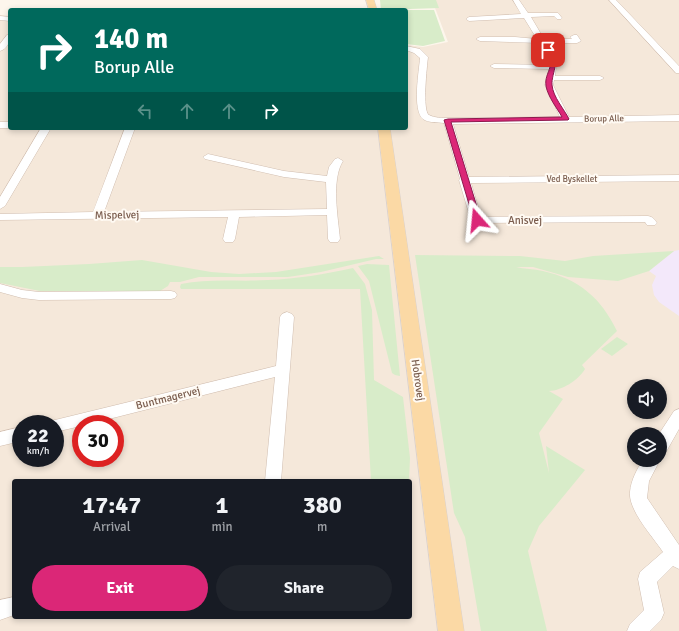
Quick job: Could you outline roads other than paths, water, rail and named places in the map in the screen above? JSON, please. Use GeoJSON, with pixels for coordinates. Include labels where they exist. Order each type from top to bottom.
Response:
{"type":"FeatureCollection","features":[{"type":"Feature","properties":{"kind":"main road","name":"Hobrovej"},"geometry":{"type":"LineString","coordinates":[[384,130],[452,631]]}},
{"type":"Feature","properties":{"kind":"street"},"geometry":{"type":"LineString","coordinates":[[516,0],[553,58],[553,67],[549,85],[566,119]]}},
{"type":"Feature","properties":{"kind":"street"},"geometry":{"type":"LineString","coordinates":[[612,0],[679,71]]}},
{"type":"Feature","properties":{"kind":"street"},"geometry":{"type":"LineString","coordinates":[[469,18],[501,18],[556,14],[559,18]]}},
{"type":"Feature","properties":{"kind":"street"},"geometry":{"type":"LineString","coordinates":[[480,39],[515,39],[528,41],[577,40],[574,38]]}},
{"type":"Feature","properties":{"kind":"street"},"geometry":{"type":"LineString","coordinates":[[0,49],[8,40]]}},
{"type":"Feature","properties":{"kind":"street","name":"Borup Alle"},"geometry":{"type":"LineString","coordinates":[[408,50],[423,56],[425,59],[421,104],[423,114],[427,118],[448,120],[679,118]]}},
{"type":"Feature","properties":{"kind":"street"},"geometry":{"type":"LineString","coordinates":[[494,66],[553,67]]}},
{"type":"Feature","properties":{"kind":"street"},"geometry":{"type":"LineString","coordinates":[[550,78],[600,78]]}},
{"type":"Feature","properties":{"kind":"street","name":"Anisvej"},"geometry":{"type":"LineString","coordinates":[[448,120],[464,180],[477,220],[648,219],[650,223]]}},
{"type":"Feature","properties":{"kind":"street"},"geometry":{"type":"LineString","coordinates":[[0,206],[45,130]]}},
{"type":"Feature","properties":{"kind":"street"},"geometry":{"type":"LineString","coordinates":[[97,215],[129,130]]}},
{"type":"Feature","properties":{"kind":"street"},"geometry":{"type":"LineString","coordinates":[[208,157],[279,174],[308,179],[331,179]]}},
{"type":"Feature","properties":{"kind":"street"},"geometry":{"type":"LineString","coordinates":[[334,238],[331,179],[334,167],[338,161]]}},
{"type":"Feature","properties":{"kind":"street","name":"Ved Byskellet"},"geometry":{"type":"LineString","coordinates":[[464,180],[679,178]]}},
{"type":"Feature","properties":{"kind":"street","name":"Mispelvej"},"geometry":{"type":"LineString","coordinates":[[0,217],[332,212]]}},
{"type":"Feature","properties":{"kind":"street"},"geometry":{"type":"LineString","coordinates":[[229,239],[234,213]]}},
{"type":"Feature","properties":{"kind":"street"},"geometry":{"type":"LineString","coordinates":[[0,288],[22,294],[39,296],[171,295]]}},
{"type":"Feature","properties":{"kind":"street"},"geometry":{"type":"LineString","coordinates":[[273,479],[281,370],[287,317]]}},
{"type":"Feature","properties":{"kind":"street","name":"Buntmagervej"},"geometry":{"type":"LineString","coordinates":[[64,424],[281,370]]}},
{"type":"Feature","properties":{"kind":"street"},"geometry":{"type":"LineString","coordinates":[[667,436],[679,416]]}},
{"type":"Feature","properties":{"kind":"street"},"geometry":{"type":"LineString","coordinates":[[0,440],[12,437]]}},
{"type":"Feature","properties":{"kind":"street"},"geometry":{"type":"LineString","coordinates":[[637,631],[654,613],[647,579],[677,556],[640,504],[637,497],[641,478],[648,467]]}},
{"type":"Feature","properties":{"kind":"street"},"geometry":{"type":"LineString","coordinates":[[0,610],[12,607]]}}]}
